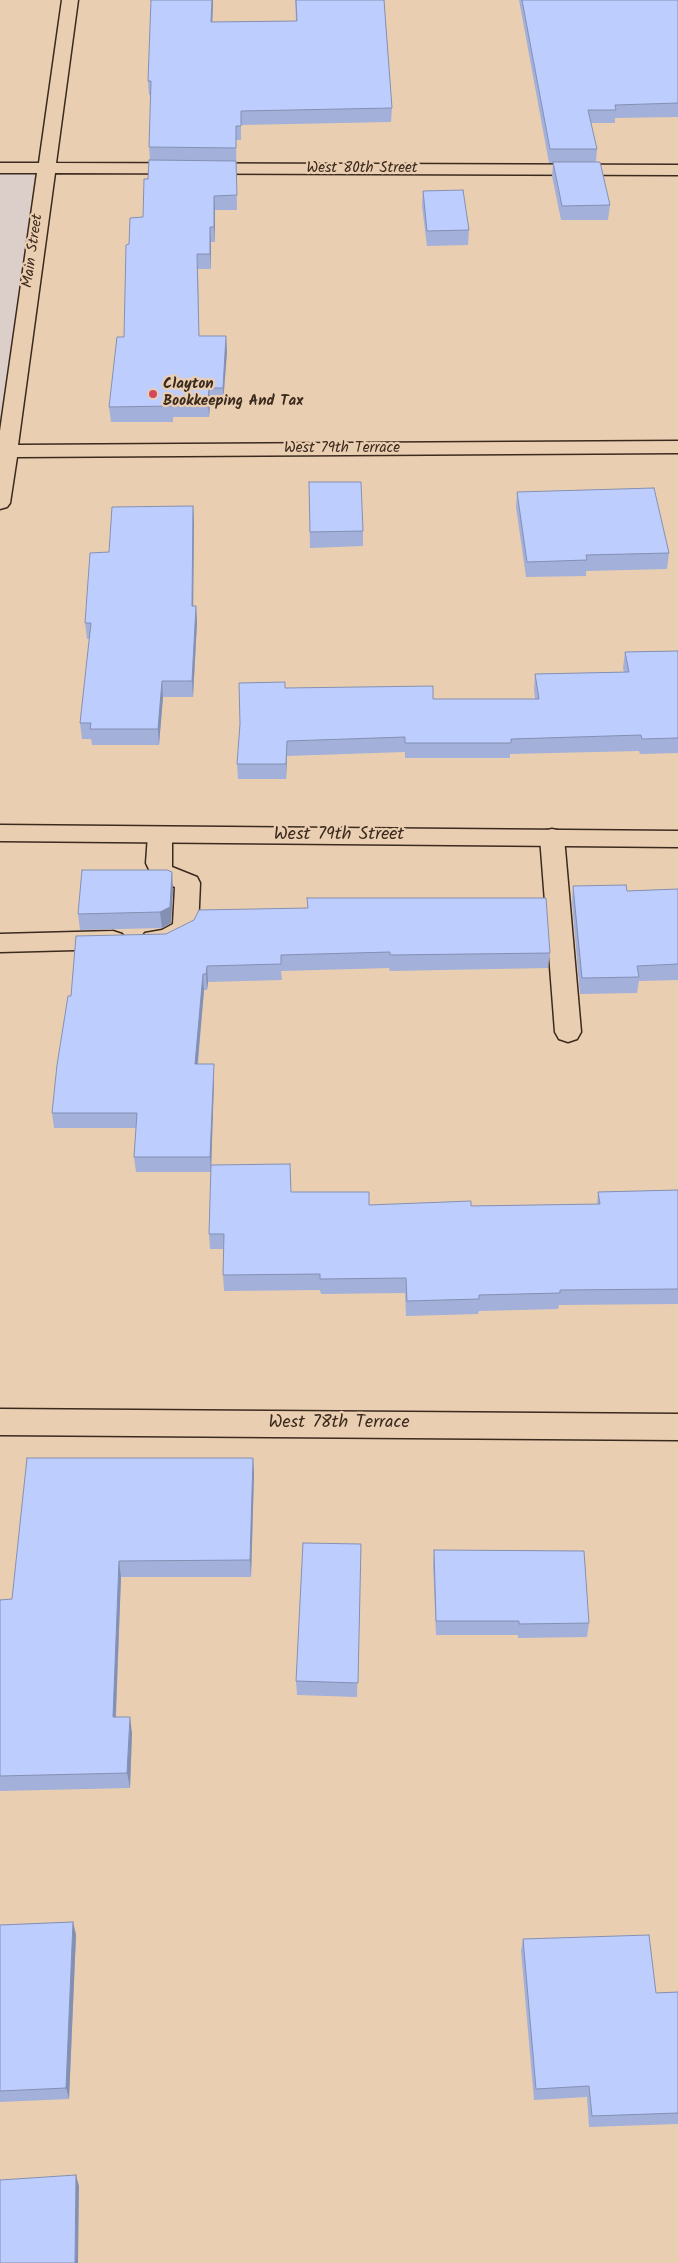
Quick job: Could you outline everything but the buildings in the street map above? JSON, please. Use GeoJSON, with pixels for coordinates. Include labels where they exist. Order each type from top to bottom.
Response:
{"type":"FeatureCollection","features":[{"type":"Feature","properties":{"kind":"street","name":"Main Street"},"geometry":{"type":"LineString","coordinates":[[0,503],[3,451],[70,0]]}},
{"type":"Feature","properties":{"kind":"street","name":"West 80th Street"},"geometry":{"type":"LineString","coordinates":[[0,168],[678,170]]}},
{"type":"Feature","properties":{"kind":"street","name":"West 79th Terrace"},"geometry":{"type":"LineString","coordinates":[[3,451],[678,447]]}},
{"type":"Feature","properties":{"kind":"street","name":"West 79th Street"},"geometry":{"type":"LineString","coordinates":[[0,833],[678,838]]}},
{"type":"Feature","properties":{"kind":"street"},"geometry":{"type":"LineString","coordinates":[[0,943],[167,939],[185,928],[188,883],[162,872],[158,864],[160,835]]}},
{"type":"Feature","properties":{"kind":"street"},"geometry":{"type":"LineString","coordinates":[[552,838],[568,1032]]}},
{"type":"Feature","properties":{"kind":"street","name":"West 78th Terrace"},"geometry":{"type":"LineString","coordinates":[[0,1422],[678,1426]]}},
{"type":"Feature","properties":{"kind":"shaded area"},"geometry":{"type":"Polygon","coordinates":[[[0,173],[35,174],[0,433],[0,173]]]}},
{"type":"Feature","properties":{"kind":"place","name":"Clayton Bookkeeping And Tax"},"geometry":{"type":"Point","coordinates":[153,394]}}]}
